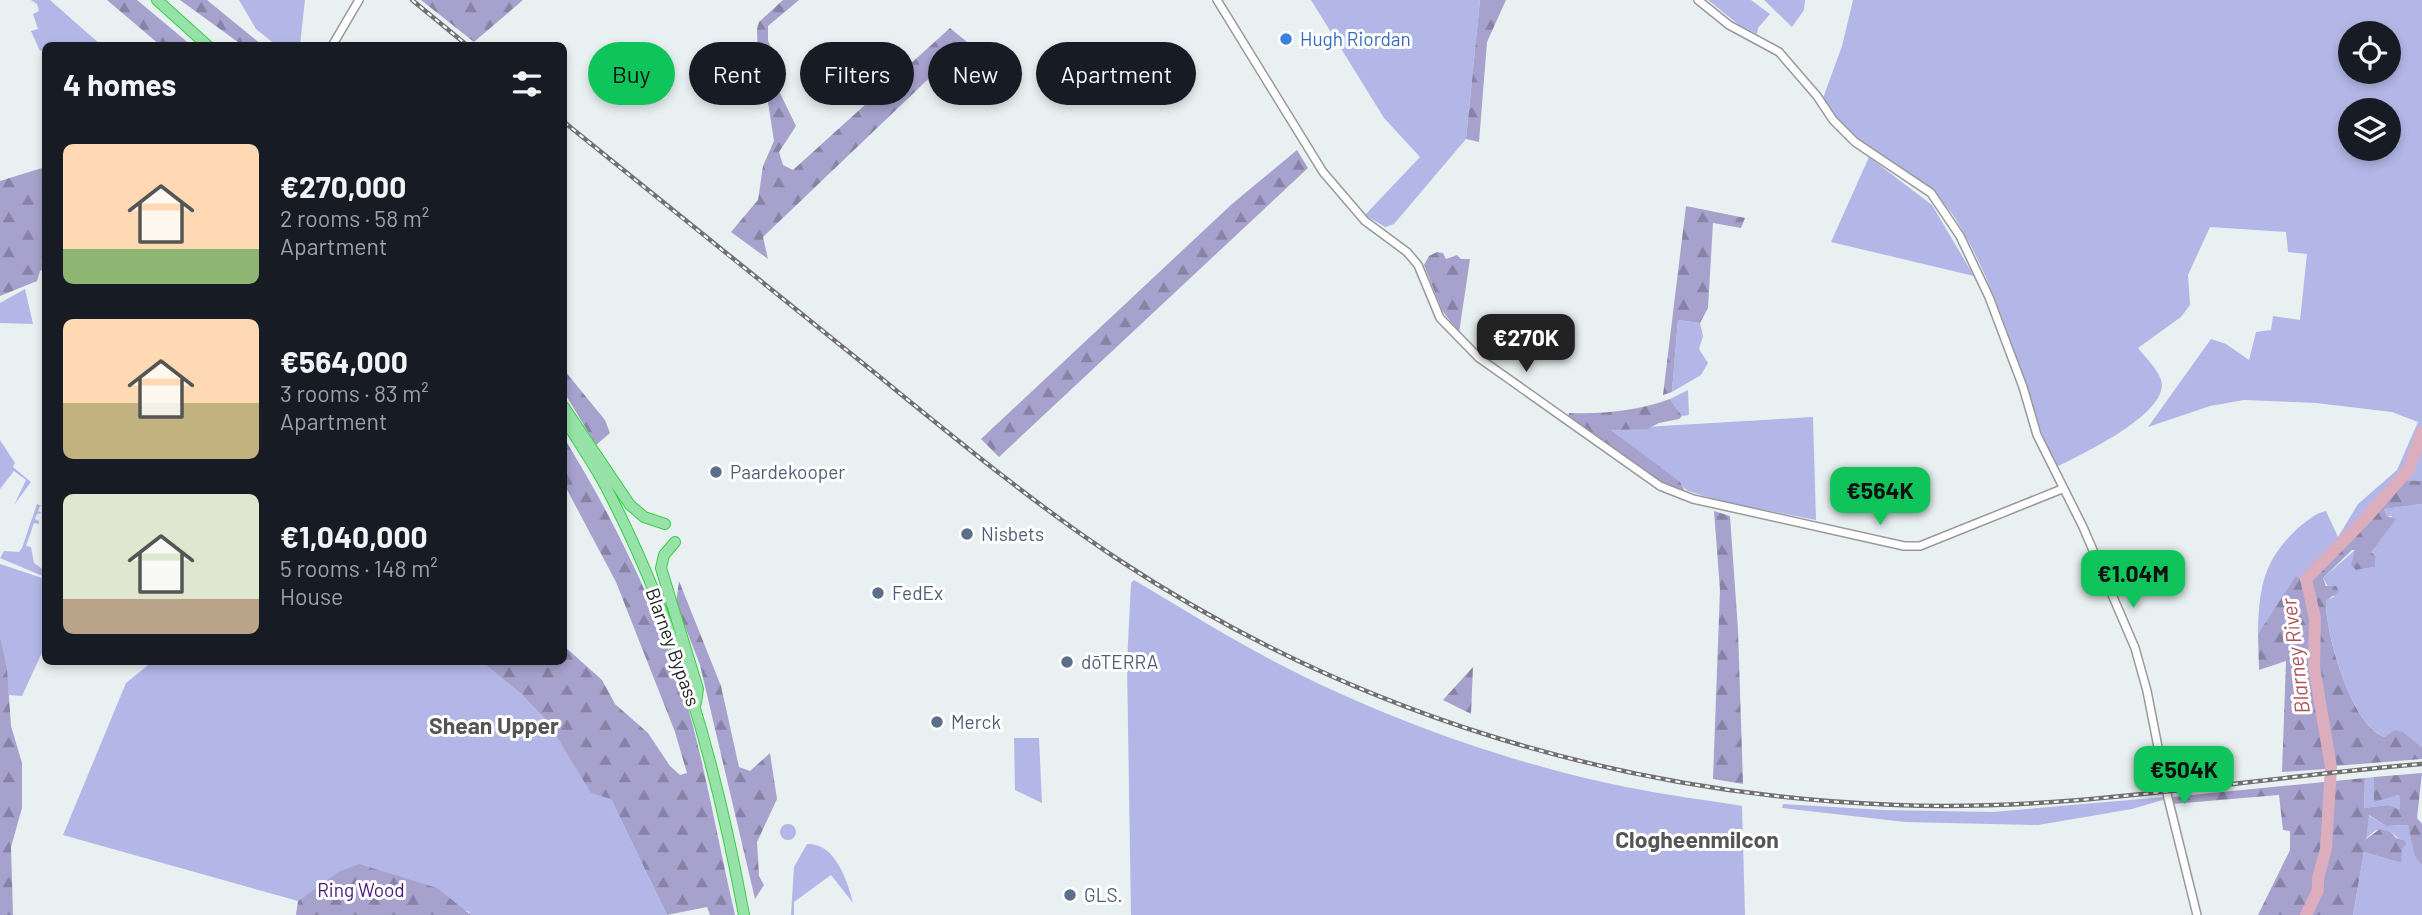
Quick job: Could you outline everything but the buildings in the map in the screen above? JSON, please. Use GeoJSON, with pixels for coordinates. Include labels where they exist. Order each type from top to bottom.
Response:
{"type":"FeatureCollection","features":[{"type":"Feature","properties":{"kind":"highway"},"geometry":{"type":"LineString","coordinates":[[160,3],[204,42]]}},
{"type":"Feature","properties":{"kind":"highway"},"geometry":{"type":"LineString","coordinates":[[567,411],[630,505],[644,517],[665,524]]}},
{"type":"Feature","properties":{"kind":"highway","name":"Blarney Bypass"},"geometry":{"type":"LineString","coordinates":[[567,423],[607,490],[638,552],[669,628],[712,761],[746,915]]}},
{"type":"Feature","properties":{"kind":"highway"},"geometry":{"type":"LineString","coordinates":[[675,542],[664,555],[661,568],[698,689],[695,706]]}},
{"type":"Feature","properties":{"kind":"street"},"geometry":{"type":"LineString","coordinates":[[334,42],[359,0]]}},
{"type":"Feature","properties":{"kind":"street"},"geometry":{"type":"LineString","coordinates":[[1217,0],[1323,173],[1366,221],[1407,252],[1418,265],[1440,318],[1459,341],[1660,486],[1693,499],[1904,546],[1920,545],[2062,489]]}},
{"type":"Feature","properties":{"kind":"street"},"geometry":{"type":"LineString","coordinates":[[1698,0],[1729,25],[1779,52],[1817,96],[1833,120],[1855,142],[1920,185],[1945,211],[1989,297],[2023,387],[2037,435],[2083,527],[2135,648],[2197,915]]}},
{"type":"Feature","properties":{"kind":"green space"},"geometry":{"type":"Polygon","coordinates":[[[31,0],[50,0],[98,42],[42,42],[40,51],[31,31],[38,29],[33,14],[39,11],[37,4],[31,0]]]}},
{"type":"Feature","properties":{"kind":"green space"},"geometry":{"type":"Polygon","coordinates":[[[107,0],[137,0],[187,42],[156,42],[107,0]]]}},
{"type":"Feature","properties":{"kind":"green space"},"geometry":{"type":"Polygon","coordinates":[[[180,0],[207,0],[258,42],[238,42],[180,0]]]}},
{"type":"Feature","properties":{"kind":"green space"},"geometry":{"type":"Polygon","coordinates":[[[239,0],[305,0],[300,42],[272,42],[256,29],[239,0]]]}},
{"type":"Feature","properties":{"kind":"green space"},"geometry":{"type":"Polygon","coordinates":[[[421,0],[523,0],[474,42],[421,0]]]}},
{"type":"Feature","properties":{"kind":"green space"},"geometry":{"type":"Polygon","coordinates":[[[783,0],[799,0],[768,26],[769,42],[757,42],[759,22],[783,0]]]}},
{"type":"Feature","properties":{"kind":"green space"},"geometry":{"type":"Polygon","coordinates":[[[1311,0],[1480,0],[1466,139],[1394,224],[1385,227],[1365,215],[1420,157],[1384,118],[1311,0]]]}},
{"type":"Feature","properties":{"kind":"green space"},"geometry":{"type":"Polygon","coordinates":[[[1480,0],[1506,0],[1487,42],[1479,142],[1466,139],[1480,0]]]}},
{"type":"Feature","properties":{"kind":"green space"},"geometry":{"type":"Polygon","coordinates":[[[1708,0],[1751,0],[1770,14],[1758,28],[1757,34],[1739,25],[1708,0]]]}},
{"type":"Feature","properties":{"kind":"green space"},"geometry":{"type":"Polygon","coordinates":[[[1764,0],[1805,0],[1804,10],[1792,27],[1764,0]]]}},
{"type":"Feature","properties":{"kind":"green space"},"geometry":{"type":"Polygon","coordinates":[[[1853,0],[2422,0],[2422,430],[2416,433],[2406,468],[2302,580],[2297,577],[2258,634],[2265,576],[2286,540],[2298,528],[2326,511],[2338,537],[2358,504],[2397,470],[2418,422],[2392,412],[2316,403],[2244,400],[2210,406],[2148,427],[2211,339],[2226,344],[2249,360],[2256,332],[2271,330],[2273,316],[2300,320],[2307,254],[2288,252],[2286,232],[2210,227],[2188,275],[2190,305],[2181,317],[2138,348],[2161,380],[2158,397],[2149,410],[2118,434],[2055,468],[1999,308],[1955,218],[1924,185],[1864,144],[1847,129],[1832,114],[1823,98],[1842,46],[1853,0]]]}},
{"type":"Feature","properties":{"kind":"green space"},"geometry":{"type":"Polygon","coordinates":[[[950,28],[967,42],[935,42],[950,28]]]}},
{"type":"Feature","properties":{"kind":"green space"},"geometry":{"type":"Polygon","coordinates":[[[928,48],[928,79],[914,93],[914,61],[928,48]]]}},
{"type":"Feature","properties":{"kind":"green space"},"geometry":{"type":"Polygon","coordinates":[[[768,105],[786,105],[796,126],[779,152],[783,165],[793,170],[865,105],[901,105],[763,237],[768,259],[731,232],[758,200],[763,166],[774,141],[768,105]]]}},
{"type":"Feature","properties":{"kind":"green space"},"geometry":{"type":"Polygon","coordinates":[[[1297,150],[1308,168],[999,457],[981,439],[1232,204],[1297,150]]]}},
{"type":"Feature","properties":{"kind":"green space"},"geometry":{"type":"Polygon","coordinates":[[[1869,157],[1932,205],[1974,276],[1831,242],[1869,157]]]}},
{"type":"Feature","properties":{"kind":"green space"},"geometry":{"type":"Polygon","coordinates":[[[42,168],[42,270],[37,281],[0,296],[0,181],[42,168]]]}},
{"type":"Feature","properties":{"kind":"green space"},"geometry":{"type":"Polygon","coordinates":[[[1686,206],[1745,218],[1741,228],[1713,223],[1708,308],[1700,323],[1678,320],[1672,392],[1663,395],[1686,206]]]}},
{"type":"Feature","properties":{"kind":"green space"},"geometry":{"type":"Polygon","coordinates":[[[1437,252],[1443,253],[1446,259],[1457,255],[1461,259],[1470,259],[1459,333],[1442,310],[1424,265],[1429,256],[1437,252]]]}},
{"type":"Feature","properties":{"kind":"green space"},"geometry":{"type":"Polygon","coordinates":[[[25,289],[33,324],[0,323],[0,303],[25,289]]]}},
{"type":"Feature","properties":{"kind":"green space"},"geometry":{"type":"Polygon","coordinates":[[[1678,320],[1700,323],[1703,336],[1699,349],[1708,363],[1701,375],[1672,392],[1678,320]]]}},
{"type":"Feature","properties":{"kind":"green space"},"geometry":{"type":"Polygon","coordinates":[[[567,374],[605,420],[610,433],[596,445],[567,397],[567,374]]]}},
{"type":"Feature","properties":{"kind":"green space"},"geometry":{"type":"Polygon","coordinates":[[[1688,390],[1689,415],[1682,416],[1670,399],[1688,390]]]}},
{"type":"Feature","properties":{"kind":"green space"},"geometry":{"type":"Polygon","coordinates":[[[1670,399],[1682,416],[1679,419],[1659,423],[1647,429],[1611,430],[1680,482],[1687,495],[1642,471],[1568,418],[1569,413],[1620,411],[1670,399]]]}},
{"type":"Feature","properties":{"kind":"green space"},"geometry":{"type":"Polygon","coordinates":[[[1813,417],[1816,520],[1724,502],[1688,491],[1610,429],[1813,417]]]}},
{"type":"Feature","properties":{"kind":"green space"},"geometry":{"type":"Polygon","coordinates":[[[2419,436],[2422,437],[2422,481],[2403,480],[2410,470],[2419,436]]]}},
{"type":"Feature","properties":{"kind":"green space"},"geometry":{"type":"Polygon","coordinates":[[[0,440],[15,463],[13,467],[31,482],[14,505],[26,480],[14,471],[0,489],[0,440]]]}},
{"type":"Feature","properties":{"kind":"green space"},"geometry":{"type":"Polygon","coordinates":[[[567,443],[617,531],[674,663],[699,751],[735,915],[710,915],[707,907],[667,915],[611,799],[591,793],[547,721],[521,694],[486,665],[567,665],[567,649],[602,680],[615,704],[648,733],[670,766],[680,775],[687,773],[675,732],[616,582],[567,490],[567,443]]]}},
{"type":"Feature","properties":{"kind":"green space"},"geometry":{"type":"Polygon","coordinates":[[[2403,480],[2422,481],[2422,504],[2384,509],[2387,516],[2396,519],[2371,552],[2376,556],[2375,567],[2356,570],[2351,565],[2355,550],[2352,550],[2323,578],[2326,586],[2336,586],[2339,591],[2326,601],[2327,616],[2336,656],[2352,698],[2373,730],[2385,737],[2395,730],[2403,732],[2422,747],[2422,759],[2334,766],[2317,668],[2318,619],[2308,580],[2403,480]]]}},
{"type":"Feature","properties":{"kind":"green space"},"geometry":{"type":"Polygon","coordinates":[[[37,504],[42,506],[38,511],[42,513],[37,514],[35,519],[39,524],[34,523],[26,546],[31,547],[34,563],[42,569],[42,576],[0,558],[4,551],[19,552],[37,504]]]}},
{"type":"Feature","properties":{"kind":"green space"},"geometry":{"type":"Polygon","coordinates":[[[2422,504],[2422,747],[2403,732],[2385,737],[2373,730],[2362,716],[2343,678],[2330,634],[2326,600],[2334,597],[2323,578],[2356,549],[2356,570],[2375,567],[2376,556],[2371,552],[2392,516],[2387,516],[2384,509],[2422,504]]]}},
{"type":"Feature","properties":{"kind":"green space"},"geometry":{"type":"Polygon","coordinates":[[[1714,511],[1730,516],[1738,630],[1743,784],[1713,779],[1720,590],[1714,511]]]}},
{"type":"Feature","properties":{"kind":"green space"},"geometry":{"type":"Polygon","coordinates":[[[0,564],[42,578],[42,653],[22,696],[9,695],[0,636],[0,564]]]}},
{"type":"Feature","properties":{"kind":"green space"},"geometry":{"type":"Polygon","coordinates":[[[2296,576],[2302,580],[2312,618],[2310,664],[2327,769],[2282,772],[2286,661],[2259,670],[2258,634],[2296,576]]]}},
{"type":"Feature","properties":{"kind":"green space"},"geometry":{"type":"Polygon","coordinates":[[[1134,580],[1271,660],[1372,708],[1416,725],[1505,756],[1594,780],[1742,806],[1745,915],[1131,915],[1127,663],[1131,583],[1134,580]]]}},
{"type":"Feature","properties":{"kind":"green space"},"geometry":{"type":"Polygon","coordinates":[[[679,581],[721,686],[739,767],[750,771],[770,753],[777,799],[757,842],[759,876],[764,885],[755,899],[700,665],[676,603],[679,581]]]}},
{"type":"Feature","properties":{"kind":"green space"},"geometry":{"type":"Polygon","coordinates":[[[0,636],[7,669],[11,726],[22,763],[22,808],[11,847],[13,915],[0,915],[0,636]]]}},
{"type":"Feature","properties":{"kind":"green space"},"geometry":{"type":"Polygon","coordinates":[[[148,665],[486,665],[521,694],[547,721],[591,792],[611,799],[667,915],[471,915],[468,911],[318,887],[298,901],[63,835],[126,683],[148,665]]]}},
{"type":"Feature","properties":{"kind":"green space"},"geometry":{"type":"Polygon","coordinates":[[[1473,667],[1471,714],[1443,700],[1473,667]]]}},
{"type":"Feature","properties":{"kind":"green space"},"geometry":{"type":"Polygon","coordinates":[[[1014,738],[1039,738],[1042,803],[1015,790],[1014,738]]]}},
{"type":"Feature","properties":{"kind":"green space"},"geometry":{"type":"Polygon","coordinates":[[[2422,773],[2417,818],[2422,824],[2422,865],[2415,856],[2408,825],[2386,826],[2369,815],[2366,839],[2380,829],[2391,832],[2396,838],[2405,841],[2406,845],[2402,848],[2401,863],[2364,852],[2353,915],[2258,915],[2290,850],[2290,831],[2283,830],[2279,795],[2172,804],[2171,797],[2365,778],[2364,808],[2388,805],[2400,810],[2398,795],[2374,802],[2374,777],[2422,773]]]}},
{"type":"Feature","properties":{"kind":"green space"},"geometry":{"type":"Polygon","coordinates":[[[2374,777],[2374,801],[2398,795],[2400,811],[2388,805],[2364,808],[2365,778],[2374,777]]]}},
{"type":"Feature","properties":{"kind":"green space"},"geometry":{"type":"Polygon","coordinates":[[[2164,797],[2166,799],[2132,809],[2038,825],[1905,822],[1782,808],[1783,804],[1883,810],[1993,812],[2164,797]]]}},
{"type":"Feature","properties":{"kind":"green space"},"geometry":{"type":"Polygon","coordinates":[[[2368,815],[2386,826],[2408,825],[2422,865],[2422,915],[2353,915],[2364,852],[2401,863],[2399,839],[2391,832],[2376,830],[2365,839],[2368,815]]]}},
{"type":"Feature","properties":{"kind":"green space"},"geometry":{"type":"Polygon","coordinates":[[[788,824],[794,826],[794,838],[788,840],[782,838],[780,832],[782,826],[788,824]]]}},
{"type":"Feature","properties":{"kind":"green space"},"geometry":{"type":"Polygon","coordinates":[[[807,844],[817,845],[833,856],[844,875],[853,903],[831,875],[794,902],[794,915],[791,915],[794,867],[807,844]]]}},
{"type":"Feature","properties":{"kind":"green space","name":"Ring Wood"},"geometry":{"type":"Polygon","coordinates":[[[359,864],[437,888],[471,915],[296,915],[298,901],[338,872],[359,864]]]}},
{"type":"Feature","properties":{"kind":"waterway","name":"Blarney River"},"geometry":{"type":"LineString","coordinates":[[2306,915],[2318,890],[2318,878],[2326,849],[2331,767],[2314,667],[2315,618],[2306,579],[2366,518],[2409,469],[2422,432]]}},
{"type":"Feature","properties":{"kind":"railway"},"geometry":{"type":"LineString","coordinates":[[412,0],[463,42]]}},
{"type":"Feature","properties":{"kind":"railway"},"geometry":{"type":"LineString","coordinates":[[567,124],[991,466],[1116,558],[1205,612],[1297,660],[1392,701],[1489,736],[1589,763],[1690,784],[1792,798],[1896,805],[1962,806],[2094,799],[2422,764]]}},
{"type":"Feature","properties":{"kind":"place","name":"Hugh Riordan"},"geometry":{"type":"Point","coordinates":[1286,39]}},
{"type":"Feature","properties":{"kind":"place","name":"Paardekooper"},"geometry":{"type":"Point","coordinates":[716,472]}},
{"type":"Feature","properties":{"kind":"place","name":"Nisbets"},"geometry":{"type":"Point","coordinates":[967,534]}},
{"type":"Feature","properties":{"kind":"place","name":"FedEx"},"geometry":{"type":"Point","coordinates":[878,593]}},
{"type":"Feature","properties":{"kind":"place","name":"dōTERRA"},"geometry":{"type":"Point","coordinates":[1067,662]}},
{"type":"Feature","properties":{"kind":"place","name":"Merck"},"geometry":{"type":"Point","coordinates":[937,722]}},
{"type":"Feature","properties":{"kind":"place","name":"GLS."},"geometry":{"type":"Point","coordinates":[1070,895]}},
{"type":"Feature","properties":{"kind":"district","name":"Shean Upper"},"geometry":{"type":"Point","coordinates":[494,726]}},
{"type":"Feature","properties":{"kind":"district","name":"Clogheenmilcon"},"geometry":{"type":"Point","coordinates":[1697,840]}}]}
